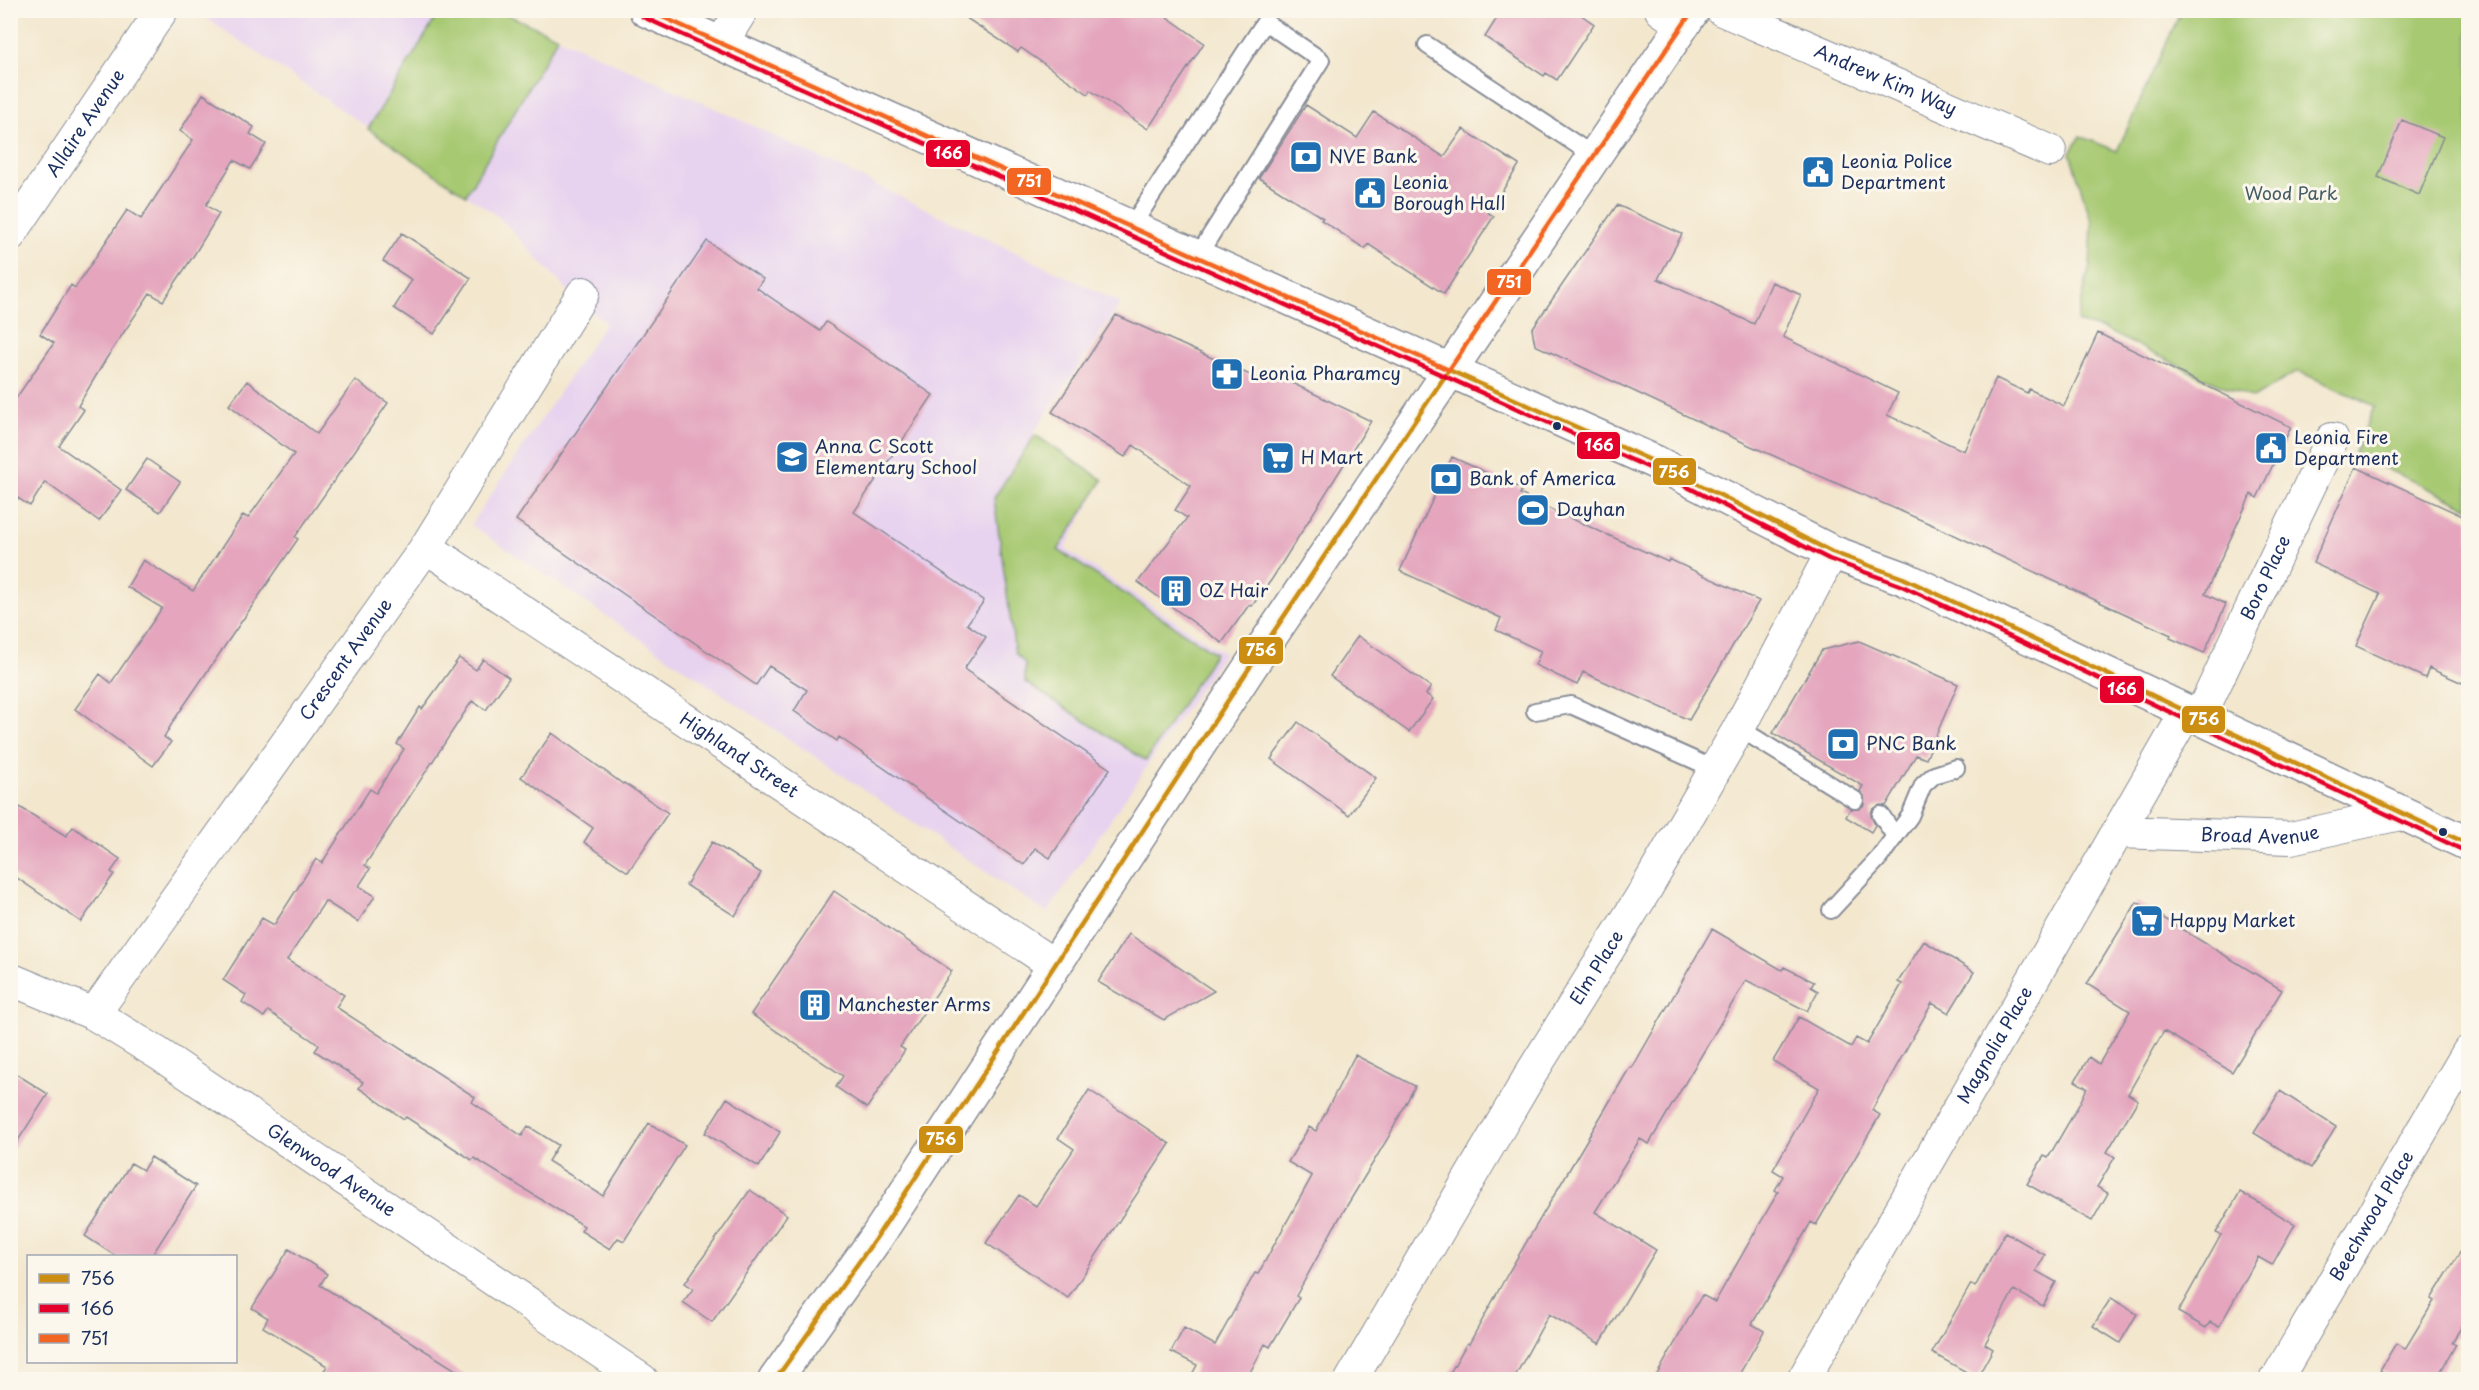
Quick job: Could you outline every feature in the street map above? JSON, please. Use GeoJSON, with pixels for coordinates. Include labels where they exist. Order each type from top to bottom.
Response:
{"type":"FeatureCollection","features":[{"type":"Feature","properties":{"kind":"main road"},"geometry":{"type":"LineString","coordinates":[[646,10],[1657,463],[1832,552],[1884,569],[2469,844]]}},
{"type":"Feature","properties":{"kind":"main road"},"geometry":{"type":"LineString","coordinates":[[775,1380],[876,1238],[1054,965],[1594,156],[1679,15]]}},
{"type":"Feature","properties":{"kind":"street","name":"Allaire Avenue"},"geometry":{"type":"LineString","coordinates":[[10,236],[162,10]]}},
{"type":"Feature","properties":{"kind":"street"},"geometry":{"type":"LineString","coordinates":[[721,44],[742,10]]}},
{"type":"Feature","properties":{"kind":"street","name":"Andrew Kim Way"},"geometry":{"type":"LineString","coordinates":[[1722,10],[2050,151]]}},
{"type":"Feature","properties":{"kind":"street","name":"Crescent Avenue"},"geometry":{"type":"LineString","coordinates":[[93,1014],[426,547],[583,293]]}},
{"type":"Feature","properties":{"kind":"street","name":"Boro Place"},"geometry":{"type":"LineString","coordinates":[[2194,714],[2332,439]]}},
{"type":"Feature","properties":{"kind":"street","name":"Highland Street"},"geometry":{"type":"LineString","coordinates":[[426,547],[1054,965]]}},
{"type":"Feature","properties":{"kind":"street","name":"Elm Place"},"geometry":{"type":"LineString","coordinates":[[1351,1380],[1532,1072],[1646,890],[1739,728],[1832,552]]}},
{"type":"Feature","properties":{"kind":"street","name":"Magnolia Place"},"geometry":{"type":"LineString","coordinates":[[1803,1380],[2118,832],[2194,714]]}},
{"type":"Feature","properties":{"kind":"street","name":"Broad Avenue"},"geometry":{"type":"LineString","coordinates":[[2118,832],[2291,838],[2400,813]]}},
{"type":"Feature","properties":{"kind":"street","name":"Glenwood Avenue"},"geometry":{"type":"LineString","coordinates":[[10,979],[93,1014],[159,1054],[642,1380]]}},
{"type":"Feature","properties":{"kind":"street","name":"Beechwood Place"},"geometry":{"type":"LineString","coordinates":[[2276,1380],[2469,1052]]}},
{"type":"Feature","properties":{"kind":"lane"},"geometry":{"type":"LineString","coordinates":[[1131,227],[1265,22],[1321,60],[1197,257]]}},
{"type":"Feature","properties":{"kind":"lane"},"geometry":{"type":"LineString","coordinates":[[1427,45],[1594,156]]}},
{"type":"Feature","properties":{"kind":"lane"},"geometry":{"type":"LineString","coordinates":[[1535,711],[1571,705],[1714,769]]}},
{"type":"Feature","properties":{"kind":"lane"},"geometry":{"type":"LineString","coordinates":[[1739,728],[1855,800]]}},
{"type":"Feature","properties":{"kind":"lane"},"geometry":{"type":"LineString","coordinates":[[1831,910],[1879,858],[1910,816],[1923,785],[1934,775],[1956,768]]}},
{"type":"Feature","properties":{"kind":"lane"},"geometry":{"type":"LineString","coordinates":[[1881,815],[1895,836]]}},
{"type":"Feature","properties":{"kind":"shaded area","name":"Anna C Scott Elementary School"},"geometry":{"type":"Polygon","coordinates":[[[196,11],[499,11],[741,120],[1121,303],[1033,434],[1103,480],[1065,549],[1224,653],[1047,913],[471,525],[606,322],[577,301],[499,217],[196,11]]]}},
{"type":"Feature","properties":{"kind":"green space"},"geometry":{"type":"Polygon","coordinates":[[[440,11],[499,11],[558,37],[466,195],[368,129],[440,11]]]}},
{"type":"Feature","properties":{"kind":"green space","name":"Wood Park"},"geometry":{"type":"Polygon","coordinates":[[[2181,11],[2468,11],[2468,507],[2354,454],[2375,406],[2298,371],[2253,398],[2200,376],[2103,329],[2077,322],[2090,265],[2092,223],[2070,153],[2080,136],[2117,151],[2181,11]]]}},
{"type":"Feature","properties":{"kind":"green space"},"geometry":{"type":"Polygon","coordinates":[[[1035,435],[1103,480],[1058,550],[1215,653],[1146,761],[1025,682],[1025,663],[1015,653],[994,498],[1035,435]]]}},
{"type":"Feature","properties":{"kind":"building"},"geometry":{"type":"Polygon","coordinates":[[[954,10],[1157,10],[1204,43],[1148,129],[1090,90],[1088,94],[1021,48],[1018,52],[954,10]]]}},
{"type":"Feature","properties":{"kind":"building"},"geometry":{"type":"Polygon","coordinates":[[[1502,10],[1574,10],[1594,24],[1557,80],[1546,73],[1544,76],[1485,37],[1502,10]]]}},
{"type":"Feature","properties":{"kind":"building"},"geometry":{"type":"Polygon","coordinates":[[[203,94],[254,127],[250,134],[266,144],[250,169],[234,160],[206,205],[219,214],[194,255],[163,301],[150,293],[78,406],[84,410],[59,446],[121,490],[99,521],[45,482],[30,506],[10,493],[10,407],[54,343],[40,334],[71,285],[75,288],[127,210],[141,219],[193,140],[180,131],[203,94]]]}},
{"type":"Feature","properties":{"kind":"building"},"geometry":{"type":"Polygon","coordinates":[[[1306,105],[1357,138],[1374,112],[1444,157],[1463,129],[1519,165],[1488,213],[1494,216],[1444,294],[1368,244],[1365,249],[1321,220],[1323,218],[1259,178],[1306,105]]]}},
{"type":"Feature","properties":{"kind":"building"},"geometry":{"type":"Polygon","coordinates":[[[2402,120],[2443,137],[2419,195],[2378,177],[2402,120]]]}},
{"type":"Feature","properties":{"kind":"building"},"geometry":{"type":"Polygon","coordinates":[[[1617,205],[1682,234],[1658,279],[1754,324],[1772,282],[1801,295],[1783,337],[1898,393],[1887,415],[1964,451],[1996,378],[2027,393],[2029,389],[2064,406],[2098,333],[2291,427],[2257,498],[2251,494],[2205,594],[2226,604],[2204,653],[2170,638],[2171,635],[1935,526],[1751,446],[1535,345],[1532,329],[1617,205]]]}},
{"type":"Feature","properties":{"kind":"building"},"geometry":{"type":"Polygon","coordinates":[[[402,233],[471,278],[434,334],[394,308],[412,280],[383,261],[402,233]]]}},
{"type":"Feature","properties":{"kind":"building","name":"Anna C Scott Elementary School"},"geometry":{"type":"Polygon","coordinates":[[[707,241],[763,279],[757,288],[820,331],[826,322],[933,395],[854,512],[984,601],[967,624],[986,637],[964,669],[1110,769],[1050,858],[1035,848],[1024,865],[839,737],[837,741],[794,711],[807,690],[769,666],[756,685],[516,520],[707,241]]]}},
{"type":"Feature","properties":{"kind":"building"},"geometry":{"type":"Polygon","coordinates":[[[1116,315],[1259,379],[1265,370],[1371,421],[1272,579],[1252,606],[1249,605],[1222,643],[1138,582],[1187,518],[1175,510],[1191,486],[1133,445],[1125,457],[1052,412],[1116,315]]]}},
{"type":"Feature","properties":{"kind":"building"},"geometry":{"type":"Polygon","coordinates":[[[355,380],[388,403],[295,537],[298,539],[174,720],[164,737],[171,742],[153,766],[75,709],[100,674],[111,683],[162,608],[127,587],[143,560],[193,591],[243,515],[248,518],[294,454],[229,405],[247,381],[317,434],[355,380]]]}},
{"type":"Feature","properties":{"kind":"building"},"geometry":{"type":"Polygon","coordinates":[[[1452,457],[1522,489],[1520,494],[1550,509],[1668,562],[1669,559],[1759,601],[1689,720],[1583,672],[1577,685],[1535,665],[1541,651],[1496,630],[1501,618],[1400,571],[1452,457]]]}},
{"type":"Feature","properties":{"kind":"building"},"geometry":{"type":"Polygon","coordinates":[[[147,459],[180,482],[160,512],[126,490],[147,459]]]}},
{"type":"Feature","properties":{"kind":"building"},"geometry":{"type":"Polygon","coordinates":[[[2356,467],[2469,519],[2469,686],[2429,668],[2425,678],[2356,646],[2380,594],[2313,563],[2356,467]]]}},
{"type":"Feature","properties":{"kind":"building"},"geometry":{"type":"Polygon","coordinates":[[[1358,636],[1431,687],[1426,694],[1433,699],[1409,732],[1330,676],[1358,636]]]}},
{"type":"Feature","properties":{"kind":"building","name":"PNC Bank"},"geometry":{"type":"Polygon","coordinates":[[[1859,641],[1958,684],[1926,759],[1916,755],[1886,806],[1880,805],[1872,810],[1871,816],[1875,825],[1871,832],[1846,817],[1850,809],[1859,809],[1864,805],[1864,796],[1860,791],[1863,786],[1773,733],[1822,650],[1859,641]]]}},
{"type":"Feature","properties":{"kind":"building"},"geometry":{"type":"Polygon","coordinates":[[[459,658],[476,670],[483,659],[509,678],[486,710],[472,701],[365,865],[370,869],[359,886],[375,896],[358,922],[325,901],[287,960],[344,995],[336,1007],[475,1097],[472,1102],[522,1136],[528,1126],[558,1145],[548,1161],[603,1196],[649,1123],[685,1145],[624,1241],[618,1238],[610,1249],[581,1231],[584,1226],[474,1158],[472,1160],[406,1117],[404,1119],[359,1088],[363,1082],[315,1051],[319,1045],[268,1011],[264,1017],[242,1002],[246,995],[223,980],[262,918],[274,925],[316,859],[322,863],[370,789],[376,793],[404,749],[397,744],[420,707],[422,709],[459,658]]]}},
{"type":"Feature","properties":{"kind":"building"},"geometry":{"type":"Polygon","coordinates":[[[1298,722],[1376,778],[1349,815],[1271,759],[1298,722]]]}},
{"type":"Feature","properties":{"kind":"building"},"geometry":{"type":"Polygon","coordinates":[[[552,733],[668,813],[628,872],[584,842],[593,828],[521,777],[552,733]]]}},
{"type":"Feature","properties":{"kind":"building"},"geometry":{"type":"Polygon","coordinates":[[[10,801],[66,836],[73,827],[120,859],[111,872],[114,874],[81,922],[10,873],[10,801]]]}},
{"type":"Feature","properties":{"kind":"building"},"geometry":{"type":"Polygon","coordinates":[[[712,842],[761,873],[735,916],[686,885],[712,842]]]}},
{"type":"Feature","properties":{"kind":"building","name":"Manchester Arms"},"geometry":{"type":"Polygon","coordinates":[[[834,891],[952,971],[900,1047],[905,1050],[867,1108],[836,1087],[843,1076],[751,1014],[834,891]]]}},
{"type":"Feature","properties":{"kind":"building"},"geometry":{"type":"Polygon","coordinates":[[[2137,902],[2282,990],[2232,1072],[2164,1031],[2128,1094],[2138,1100],[2107,1152],[2115,1157],[2097,1187],[2108,1193],[2092,1221],[2027,1184],[2044,1156],[2048,1158],[2080,1103],[2087,1088],[2075,1081],[2089,1057],[2099,1064],[2130,1011],[2087,984],[2137,902]]]}},
{"type":"Feature","properties":{"kind":"building"},"geometry":{"type":"Polygon","coordinates":[[[1712,929],[1782,970],[1784,967],[1814,982],[1811,987],[1818,991],[1807,1011],[1746,980],[1649,1144],[1640,1139],[1595,1212],[1656,1250],[1600,1344],[1549,1314],[1513,1380],[1446,1380],[1630,1067],[1632,1068],[1712,929]]]}},
{"type":"Feature","properties":{"kind":"building"},"geometry":{"type":"Polygon","coordinates":[[[1129,934],[1214,991],[1164,1020],[1098,982],[1129,934]]]}},
{"type":"Feature","properties":{"kind":"building"},"geometry":{"type":"Polygon","coordinates":[[[1924,941],[1974,972],[1949,1013],[1932,1003],[1872,1110],[1880,1115],[1816,1225],[1811,1222],[1752,1324],[1764,1331],[1736,1380],[1654,1380],[1702,1295],[1715,1302],[1778,1192],[1775,1190],[1783,1176],[1773,1170],[1819,1088],[1773,1061],[1799,1017],[1851,1047],[1856,1038],[1867,1044],[1902,984],[1898,982],[1924,941]]]}},
{"type":"Feature","properties":{"kind":"building"},"geometry":{"type":"Polygon","coordinates":[[[1355,1055],[1415,1086],[1388,1138],[1334,1227],[1296,1296],[1299,1298],[1270,1347],[1265,1344],[1246,1380],[1189,1380],[1197,1365],[1171,1352],[1184,1328],[1215,1345],[1255,1273],[1258,1274],[1312,1176],[1288,1162],[1309,1127],[1316,1131],[1355,1055]]]}},
{"type":"Feature","properties":{"kind":"building"},"geometry":{"type":"Polygon","coordinates":[[[10,1070],[48,1094],[10,1153],[10,1070]]]}},
{"type":"Feature","properties":{"kind":"building"},"geometry":{"type":"Polygon","coordinates":[[[1089,1090],[1170,1144],[1068,1298],[986,1243],[1019,1195],[1036,1206],[1074,1149],[1058,1138],[1089,1090]]]}},
{"type":"Feature","properties":{"kind":"building"},"geometry":{"type":"Polygon","coordinates":[[[2280,1091],[2336,1127],[2311,1168],[2254,1133],[2280,1091]]]}},
{"type":"Feature","properties":{"kind":"building"},"geometry":{"type":"Polygon","coordinates":[[[727,1098],[780,1132],[759,1167],[705,1133],[727,1098]]]}},
{"type":"Feature","properties":{"kind":"building"},"geometry":{"type":"Polygon","coordinates":[[[151,1157],[196,1186],[152,1255],[114,1255],[85,1236],[131,1163],[143,1170],[151,1157]]]}},
{"type":"Feature","properties":{"kind":"building"},"geometry":{"type":"Polygon","coordinates":[[[750,1190],[787,1215],[712,1322],[683,1302],[693,1289],[685,1283],[750,1190]]]}},
{"type":"Feature","properties":{"kind":"building"},"geometry":{"type":"Polygon","coordinates":[[[2240,1192],[2295,1224],[2272,1265],[2258,1257],[2219,1327],[2210,1322],[2206,1328],[2178,1312],[2221,1235],[2216,1233],[2240,1192]]]}},
{"type":"Feature","properties":{"kind":"building"},"geometry":{"type":"Polygon","coordinates":[[[2005,1232],[2045,1255],[2036,1271],[2056,1282],[2043,1306],[2014,1290],[1985,1344],[1993,1349],[1977,1378],[1932,1353],[1971,1284],[1975,1287],[2005,1232]]]}},
{"type":"Feature","properties":{"kind":"building"},"geometry":{"type":"Polygon","coordinates":[[[2469,1238],[2469,1315],[2452,1342],[2456,1344],[2441,1371],[2456,1380],[2387,1380],[2389,1376],[2380,1370],[2396,1343],[2405,1349],[2434,1301],[2431,1299],[2469,1238]]]}},
{"type":"Feature","properties":{"kind":"building"},"geometry":{"type":"Polygon","coordinates":[[[289,1249],[327,1274],[320,1285],[472,1380],[318,1380],[327,1366],[263,1327],[268,1318],[252,1308],[289,1249]]]}},
{"type":"Feature","properties":{"kind":"building"},"geometry":{"type":"Polygon","coordinates":[[[2111,1298],[2137,1314],[2120,1343],[2093,1326],[2111,1298]]]}},
{"type":"Feature","properties":{"kind":"transit line","name":"751"},"geometry":{"type":"LineString","coordinates":[[647,10],[1449,370],[1693,10]]}},
{"type":"Feature","properties":{"kind":"transit line","name":"166"},"geometry":{"type":"LineString","coordinates":[[643,17],[1654,470],[1829,559],[1900,585],[2465,851]]}},
{"type":"Feature","properties":{"kind":"transit line","name":"756"},"geometry":{"type":"LineString","coordinates":[[775,1380],[876,1238],[1248,670],[1449,370],[1657,463],[1832,552],[1903,578],[2468,844]]}},
{"type":"Feature","properties":{"kind":"place","name":"NVE Bank"},"geometry":{"type":"Point","coordinates":[1306,157]}},
{"type":"Feature","properties":{"kind":"place","name":"Leonia Police Department"},"geometry":{"type":"Point","coordinates":[1818,172]}},
{"type":"Feature","properties":{"kind":"place","name":"Leonia Borough Hall"},"geometry":{"type":"Point","coordinates":[1370,193]}},
{"type":"Feature","properties":{"kind":"place","name":"Leonia Pharamcy"},"geometry":{"type":"Point","coordinates":[1227,374]}},
{"type":"Feature","properties":{"kind":"place","name":"Leonia Fire Department"},"geometry":{"type":"Point","coordinates":[2271,448]}},
{"type":"Feature","properties":{"kind":"place","name":"Anna C Scott Elementary School"},"geometry":{"type":"Point","coordinates":[792,457]}},
{"type":"Feature","properties":{"kind":"place","name":"H Mart"},"geometry":{"type":"Point","coordinates":[1278,458]}},
{"type":"Feature","properties":{"kind":"place","name":"Bank of America"},"geometry":{"type":"Point","coordinates":[1446,479]}},
{"type":"Feature","properties":{"kind":"place","name":"Dayhan"},"geometry":{"type":"Point","coordinates":[1533,510]}},
{"type":"Feature","properties":{"kind":"place","name":"OZ Hair"},"geometry":{"type":"Point","coordinates":[1176,591]}},
{"type":"Feature","properties":{"kind":"place","name":"PNC Bank"},"geometry":{"type":"Point","coordinates":[1843,744]}},
{"type":"Feature","properties":{"kind":"place","name":"Happy Market"},"geometry":{"type":"Point","coordinates":[2147,921]}},
{"type":"Feature","properties":{"kind":"place","name":"Manchester Arms"},"geometry":{"type":"Point","coordinates":[815,1005]}}]}
